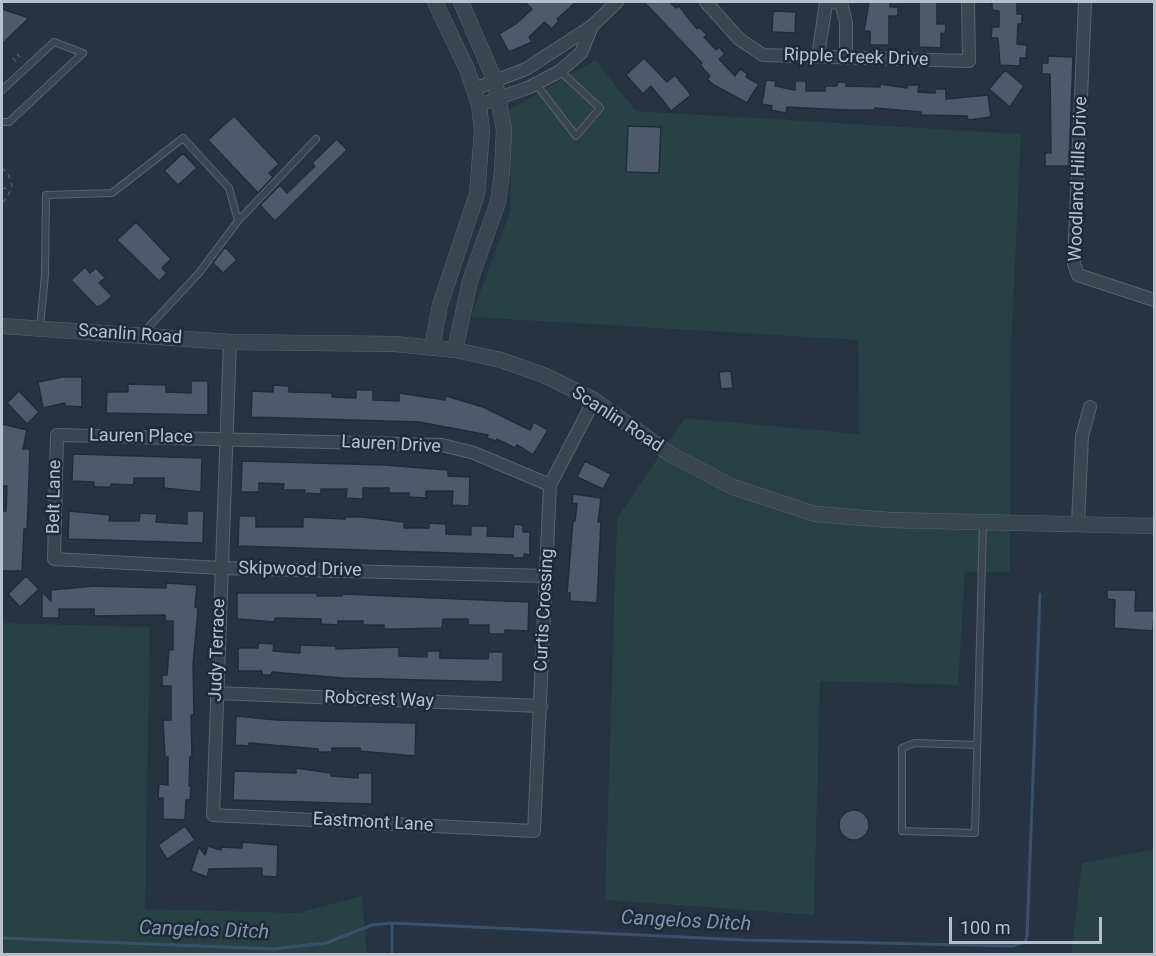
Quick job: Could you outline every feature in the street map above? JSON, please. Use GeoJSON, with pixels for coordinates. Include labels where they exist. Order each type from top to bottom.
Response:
{"type":"FeatureCollection","features":[{"type":"Feature","properties":{"kind":"street"},"geometry":{"type":"LineString","coordinates":[[432,347],[440,305],[477,194],[482,163],[479,105],[456,41],[435,2]]}},
{"type":"Feature","properties":{"kind":"street"},"geometry":{"type":"LineString","coordinates":[[455,350],[470,281],[498,202],[504,130],[495,81],[461,2]]}},
{"type":"Feature","properties":{"kind":"street"},"geometry":{"type":"LineString","coordinates":[[474,89],[526,69],[592,26],[618,2]]}},
{"type":"Feature","properties":{"kind":"street","name":"Ripple Creek Drive"},"geometry":{"type":"LineString","coordinates":[[706,2],[739,39],[763,55],[969,61],[968,2]]}},
{"type":"Feature","properties":{"kind":"street"},"geometry":{"type":"LineString","coordinates":[[818,56],[826,3],[841,2],[846,23],[846,57]]}},
{"type":"Feature","properties":{"kind":"street","name":"Woodland Hills Drive"},"geometry":{"type":"LineString","coordinates":[[1085,2],[1074,264],[1078,275],[1155,300]]}},
{"type":"Feature","properties":{"kind":"street"},"geometry":{"type":"LineString","coordinates":[[479,105],[499,100],[560,71],[581,53],[592,26]]}},
{"type":"Feature","properties":{"kind":"street","name":"Scanlin Road"},"geometry":{"type":"LineString","coordinates":[[2,326],[230,342],[395,344],[455,350],[501,360],[546,376],[594,400],[670,454],[701,471],[733,487],[815,514],[889,520],[1155,526]]}},
{"type":"Feature","properties":{"kind":"street","name":"Judy Terrace"},"geometry":{"type":"LineString","coordinates":[[213,815],[230,342]]}},
{"type":"Feature","properties":{"kind":"street","name":"Curtis Crossing"},"geometry":{"type":"LineString","coordinates":[[534,831],[550,485],[594,400]]}},
{"type":"Feature","properties":{"kind":"street"},"geometry":{"type":"LineString","coordinates":[[1078,524],[1082,436],[1090,407]]}},
{"type":"Feature","properties":{"kind":"street","name":"Lauren Place"},"geometry":{"type":"LineString","coordinates":[[57,435],[225,439]]}},
{"type":"Feature","properties":{"kind":"street","name":"Belt Lane"},"geometry":{"type":"LineString","coordinates":[[54,559],[57,435]]}},
{"type":"Feature","properties":{"kind":"street","name":"Lauren Drive"},"geometry":{"type":"LineString","coordinates":[[225,439],[442,445],[474,453],[550,485]]}},
{"type":"Feature","properties":{"kind":"street","name":"Skipwood Drive"},"geometry":{"type":"LineString","coordinates":[[54,559],[221,568],[547,576]]}},
{"type":"Feature","properties":{"kind":"street","name":"Robcrest Way"},"geometry":{"type":"LineString","coordinates":[[217,693],[541,706]]}},
{"type":"Feature","properties":{"kind":"street","name":"Eastmont Lane"},"geometry":{"type":"LineString","coordinates":[[213,815],[534,831]]}},
{"type":"Feature","properties":{"kind":"lane"},"geometry":{"type":"LineString","coordinates":[[2,90],[54,42],[83,53],[5,122]]}},
{"type":"Feature","properties":{"kind":"lane"},"geometry":{"type":"LineString","coordinates":[[536,84],[576,136],[600,108],[560,71]]}},
{"type":"Feature","properties":{"kind":"lane"},"geometry":{"type":"LineString","coordinates":[[40,330],[45,275],[46,195],[112,193],[183,138],[229,188],[238,220]]}},
{"type":"Feature","properties":{"kind":"lane"},"geometry":{"type":"LineString","coordinates":[[142,335],[199,273],[238,220],[316,139]]}},
{"type":"Feature","properties":{"kind":"lane"},"geometry":{"type":"LineString","coordinates":[[977,746],[915,743],[902,748],[902,831],[975,833],[983,522]]}},
{"type":"Feature","properties":{"kind":"path"},"geometry":{"type":"LineString","coordinates":[[2,168],[11,179],[11,189],[2,203]]}},
{"type":"Feature","properties":{"kind":"path"},"geometry":{"type":"LineString","coordinates":[[2,188],[11,189]]}},
{"type":"Feature","properties":{"kind":"green space"},"geometry":{"type":"Polygon","coordinates":[[[595,60],[636,111],[1021,134],[1011,349],[1010,572],[965,572],[958,685],[820,681],[814,915],[605,900],[617,518],[685,418],[859,434],[858,340],[471,317],[511,209],[509,110],[595,60]]]}},
{"type":"Feature","properties":{"kind":"green space"},"geometry":{"type":"Polygon","coordinates":[[[2,623],[150,627],[145,909],[298,913],[362,896],[367,954],[2,953],[2,623]]]}},
{"type":"Feature","properties":{"kind":"green space"},"geometry":{"type":"Polygon","coordinates":[[[1154,849],[1154,954],[1071,954],[1082,863],[1154,849]]]}},
{"type":"Feature","properties":{"kind":"building"},"geometry":{"type":"Polygon","coordinates":[[[525,2],[576,2],[557,19],[559,21],[551,29],[545,22],[529,37],[532,42],[509,52],[499,34],[517,23],[532,9],[525,2]]]}},
{"type":"Feature","properties":{"kind":"building"},"geometry":{"type":"Polygon","coordinates":[[[644,2],[670,2],[676,8],[679,6],[697,29],[699,27],[707,35],[704,37],[716,50],[719,47],[725,54],[719,59],[735,76],[740,69],[748,74],[746,77],[759,84],[747,103],[707,79],[710,76],[700,65],[702,63],[644,2]]]}},
{"type":"Feature","properties":{"kind":"building"},"geometry":{"type":"Polygon","coordinates":[[[869,2],[890,2],[890,7],[898,7],[898,16],[889,16],[889,45],[870,45],[870,31],[864,31],[869,2]]]}},
{"type":"Feature","properties":{"kind":"building"},"geometry":{"type":"Polygon","coordinates":[[[919,2],[937,2],[937,24],[946,24],[945,34],[941,33],[941,48],[919,47],[919,2]]]}},
{"type":"Feature","properties":{"kind":"building"},"geometry":{"type":"Polygon","coordinates":[[[992,2],[1017,2],[1017,14],[1022,14],[1022,24],[1018,24],[1017,44],[1027,45],[1026,58],[1020,58],[1020,66],[1000,65],[998,38],[991,38],[992,27],[999,27],[999,11],[992,10],[992,2]]]}},
{"type":"Feature","properties":{"kind":"building"},"geometry":{"type":"Polygon","coordinates":[[[2,9],[29,18],[2,44],[2,9]]]}},
{"type":"Feature","properties":{"kind":"building"},"geometry":{"type":"Polygon","coordinates":[[[773,11],[796,12],[795,33],[772,32],[773,11]]]}},
{"type":"Feature","properties":{"kind":"building"},"geometry":{"type":"Polygon","coordinates":[[[1048,56],[1073,57],[1069,166],[1045,166],[1045,153],[1051,153],[1050,74],[1042,74],[1042,63],[1048,63],[1048,56]]]}},
{"type":"Feature","properties":{"kind":"building"},"geometry":{"type":"Polygon","coordinates":[[[644,58],[667,82],[675,75],[691,95],[671,111],[651,86],[643,94],[626,75],[644,58]]]}},
{"type":"Feature","properties":{"kind":"building"},"geometry":{"type":"Polygon","coordinates":[[[1005,70],[1024,86],[1010,107],[989,89],[1005,70]]]}},
{"type":"Feature","properties":{"kind":"building"},"geometry":{"type":"Polygon","coordinates":[[[766,80],[776,81],[775,86],[795,90],[795,81],[806,81],[806,91],[825,91],[825,86],[837,86],[837,82],[846,82],[846,86],[880,87],[880,84],[907,88],[907,85],[919,85],[918,92],[935,93],[935,89],[946,89],[946,99],[988,95],[991,117],[968,120],[967,116],[921,115],[921,112],[875,108],[875,110],[846,110],[787,107],[786,113],[771,110],[772,106],[762,104],[766,80]]]}},
{"type":"Feature","properties":{"kind":"building"},"geometry":{"type":"Polygon","coordinates":[[[234,116],[279,164],[269,173],[273,177],[258,193],[208,140],[234,116]]]}},
{"type":"Feature","properties":{"kind":"building"},"geometry":{"type":"Polygon","coordinates":[[[628,126],[661,127],[659,173],[626,172],[628,126]]]}},
{"type":"Feature","properties":{"kind":"building"},"geometry":{"type":"Polygon","coordinates":[[[337,139],[347,150],[275,221],[260,205],[280,185],[287,193],[315,166],[312,163],[337,139]]]}},
{"type":"Feature","properties":{"kind":"building"},"geometry":{"type":"Polygon","coordinates":[[[183,153],[197,168],[178,185],[164,171],[183,153]]]}},
{"type":"Feature","properties":{"kind":"building"},"geometry":{"type":"Polygon","coordinates":[[[136,222],[171,259],[162,268],[167,273],[159,281],[117,240],[136,222]]]}},
{"type":"Feature","properties":{"kind":"building"},"geometry":{"type":"Polygon","coordinates":[[[225,247],[237,260],[223,273],[213,263],[225,247]]]}},
{"type":"Feature","properties":{"kind":"building"},"geometry":{"type":"Polygon","coordinates":[[[85,267],[90,273],[96,268],[105,278],[99,283],[112,296],[97,307],[71,280],[85,267]]]}},
{"type":"Feature","properties":{"kind":"building"},"geometry":{"type":"Polygon","coordinates":[[[731,371],[733,388],[721,389],[719,372],[731,371]]]}},
{"type":"Feature","properties":{"kind":"building"},"geometry":{"type":"Polygon","coordinates":[[[63,377],[82,377],[82,407],[65,406],[65,403],[43,408],[38,382],[63,377]]]}},
{"type":"Feature","properties":{"kind":"building"},"geometry":{"type":"Polygon","coordinates":[[[191,381],[208,381],[208,415],[106,413],[107,392],[128,392],[128,384],[166,385],[166,392],[191,393],[191,381]]]}},
{"type":"Feature","properties":{"kind":"building"},"geometry":{"type":"Polygon","coordinates":[[[273,385],[289,386],[289,392],[332,393],[332,397],[356,398],[356,390],[373,390],[373,400],[399,401],[399,393],[445,400],[446,396],[483,407],[530,430],[534,422],[548,430],[533,455],[517,445],[515,448],[497,439],[496,441],[487,438],[488,435],[419,422],[251,417],[252,391],[273,392],[273,385]]]}},
{"type":"Feature","properties":{"kind":"building"},"geometry":{"type":"Polygon","coordinates":[[[19,391],[39,412],[27,424],[7,403],[19,391]]]}},
{"type":"Feature","properties":{"kind":"building"},"geometry":{"type":"Polygon","coordinates":[[[2,424],[27,430],[23,449],[30,449],[27,529],[24,529],[22,571],[2,571],[2,511],[6,511],[7,486],[2,486],[2,424]]]}},
{"type":"Feature","properties":{"kind":"building"},"geometry":{"type":"Polygon","coordinates":[[[73,454],[202,458],[201,492],[164,488],[164,478],[134,478],[134,485],[111,484],[111,487],[94,487],[94,482],[72,481],[73,454]]]}},
{"type":"Feature","properties":{"kind":"building"},"geometry":{"type":"Polygon","coordinates":[[[242,461],[385,465],[448,470],[448,476],[470,477],[469,506],[452,505],[453,491],[426,491],[426,498],[409,497],[409,493],[389,493],[389,488],[363,488],[363,499],[346,498],[347,489],[321,489],[321,494],[304,493],[305,490],[283,490],[284,484],[259,483],[259,492],[241,492],[242,461]]]}},
{"type":"Feature","properties":{"kind":"building"},"geometry":{"type":"Polygon","coordinates":[[[585,461],[611,474],[603,489],[577,477],[585,461]]]}},
{"type":"Feature","properties":{"kind":"building"},"geometry":{"type":"Polygon","coordinates":[[[573,494],[601,498],[598,522],[601,522],[597,603],[570,601],[570,593],[567,593],[573,521],[575,521],[577,504],[572,503],[573,494]]]}},
{"type":"Feature","properties":{"kind":"building"},"geometry":{"type":"Polygon","coordinates":[[[69,511],[110,515],[109,521],[139,521],[140,513],[157,514],[156,522],[187,524],[187,511],[204,511],[203,543],[68,539],[69,511]]]}},
{"type":"Feature","properties":{"kind":"building"},"geometry":{"type":"Polygon","coordinates":[[[239,516],[256,516],[256,527],[303,527],[303,517],[345,519],[345,517],[362,517],[404,522],[404,528],[429,528],[429,523],[446,524],[446,534],[471,535],[471,526],[488,526],[487,536],[513,537],[514,524],[523,525],[523,532],[530,532],[530,555],[524,554],[524,558],[513,558],[513,555],[238,546],[239,516]]]}},
{"type":"Feature","properties":{"kind":"building"},"geometry":{"type":"Polygon","coordinates":[[[26,576],[39,589],[20,607],[8,594],[26,576]]]}},
{"type":"Feature","properties":{"kind":"building"},"geometry":{"type":"Polygon","coordinates":[[[166,583],[197,585],[195,607],[198,608],[193,665],[194,715],[191,715],[192,757],[190,757],[189,786],[191,786],[190,800],[186,800],[185,820],[163,819],[163,798],[158,798],[159,784],[168,785],[168,757],[165,757],[163,720],[171,720],[171,686],[162,686],[162,675],[167,675],[169,649],[173,650],[173,621],[165,621],[165,615],[94,616],[94,609],[59,609],[59,618],[42,618],[42,592],[51,601],[51,590],[94,586],[166,588],[166,583]]]}},
{"type":"Feature","properties":{"kind":"building"},"geometry":{"type":"Polygon","coordinates":[[[1107,590],[1136,590],[1135,611],[1154,611],[1153,631],[1114,628],[1115,600],[1107,599],[1107,590]]]}},
{"type":"Feature","properties":{"kind":"building"},"geometry":{"type":"Polygon","coordinates":[[[237,593],[317,593],[317,596],[342,596],[343,594],[529,602],[528,631],[505,630],[505,634],[489,634],[489,625],[468,625],[468,619],[443,619],[442,628],[384,629],[384,625],[363,625],[363,621],[338,621],[338,625],[321,624],[321,619],[275,618],[275,622],[237,619],[237,593]]]}},
{"type":"Feature","properties":{"kind":"building"},"geometry":{"type":"Polygon","coordinates":[[[258,643],[274,644],[273,651],[300,653],[300,645],[336,646],[336,649],[399,647],[399,656],[427,657],[427,651],[440,651],[440,658],[488,659],[489,652],[503,652],[503,682],[343,678],[272,672],[271,675],[262,675],[262,671],[238,671],[238,648],[258,648],[258,643]]]}},
{"type":"Feature","properties":{"kind":"building"},"geometry":{"type":"Polygon","coordinates":[[[236,716],[276,720],[416,723],[415,756],[360,751],[360,748],[332,748],[332,752],[318,752],[318,749],[249,743],[249,746],[235,745],[236,716]]]}},
{"type":"Feature","properties":{"kind":"building"},"geometry":{"type":"Polygon","coordinates":[[[296,768],[331,773],[331,776],[358,778],[358,773],[372,773],[372,804],[233,800],[234,771],[296,773],[296,768]]]}},
{"type":"Feature","properties":{"kind":"building"},"geometry":{"type":"Polygon","coordinates":[[[854,810],[865,814],[869,825],[865,836],[854,840],[843,836],[839,825],[843,814],[854,810]]]}},
{"type":"Feature","properties":{"kind":"building"},"geometry":{"type":"Polygon","coordinates":[[[185,826],[195,840],[167,859],[158,845],[185,826]]]}},
{"type":"Feature","properties":{"kind":"building"},"geometry":{"type":"Polygon","coordinates":[[[242,842],[278,845],[277,877],[262,876],[262,868],[209,869],[207,877],[191,871],[199,847],[205,855],[208,846],[221,850],[221,847],[242,848],[242,842]]]}},
{"type":"Feature","properties":{"kind":"waterway","name":"Cangelos Ditch"},"geometry":{"type":"LineString","coordinates":[[2,938],[273,949],[326,943],[372,925],[392,923],[744,940],[1013,946],[1025,942],[1027,936],[1040,594]]}},
{"type":"Feature","properties":{"kind":"waterway"},"geometry":{"type":"LineString","coordinates":[[392,923],[392,954]]}}]}
